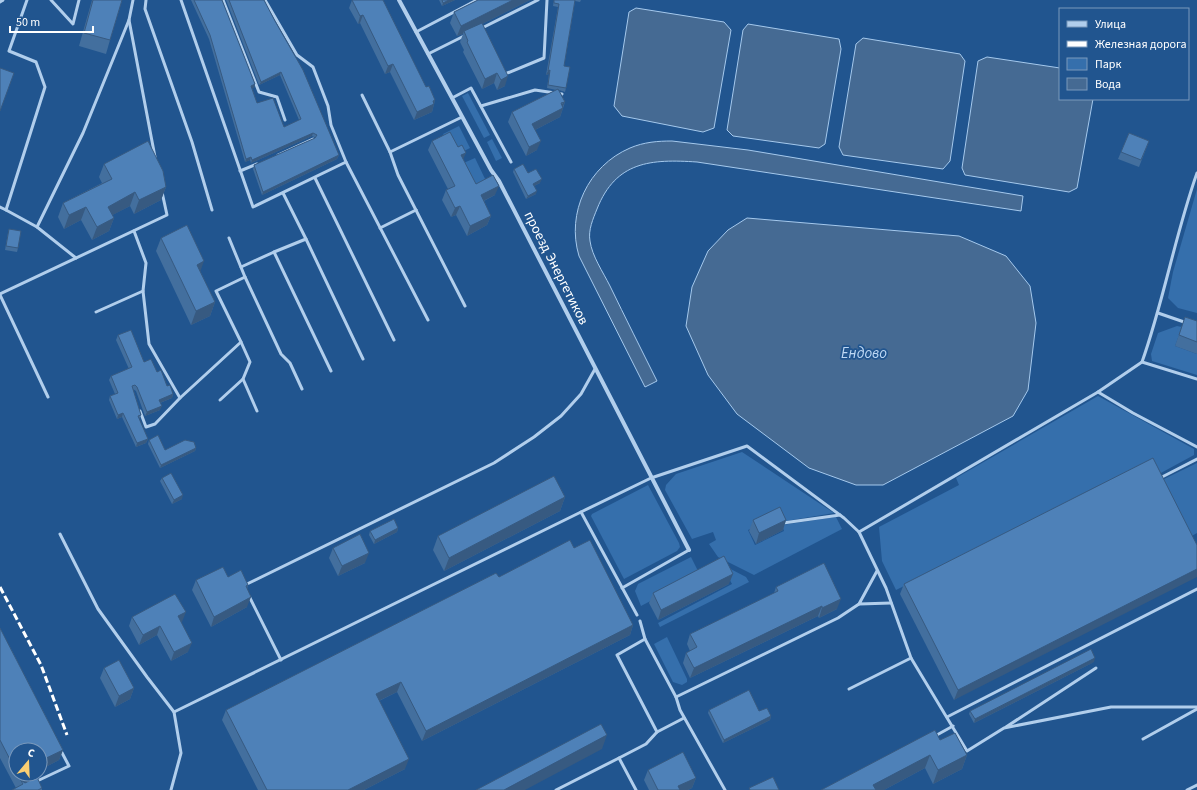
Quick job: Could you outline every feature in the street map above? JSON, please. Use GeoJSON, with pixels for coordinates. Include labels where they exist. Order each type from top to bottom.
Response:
{"type":"FeatureCollection","features":[{"type":"Feature","properties":{"kind":"street","name":"проезд Энергетиков"},"geometry":{"type":"LineString","coordinates":[[399,0],[491,170],[499,181],[689,550]]}},
{"type":"Feature","properties":{"kind":"lane"},"geometry":{"type":"LineString","coordinates":[[0,2],[4,0]]}},
{"type":"Feature","properties":{"kind":"lane"},"geometry":{"type":"LineString","coordinates":[[6,210],[45,87],[36,62],[8,51],[27,0]]}},
{"type":"Feature","properties":{"kind":"lane"},"geometry":{"type":"LineString","coordinates":[[51,0],[73,24],[80,0]]}},
{"type":"Feature","properties":{"kind":"lane"},"geometry":{"type":"LineString","coordinates":[[37,227],[83,133],[129,20],[133,0]]}},
{"type":"Feature","properties":{"kind":"lane"},"geometry":{"type":"LineString","coordinates":[[146,0],[145,9],[192,142],[212,210]]}},
{"type":"Feature","properties":{"kind":"lane"},"geometry":{"type":"LineString","coordinates":[[181,0],[253,207],[346,162]]}},
{"type":"Feature","properties":{"kind":"lane"},"geometry":{"type":"LineString","coordinates":[[223,0],[259,92],[277,97],[285,120]]}},
{"type":"Feature","properties":{"kind":"lane"},"geometry":{"type":"LineString","coordinates":[[265,0],[297,55],[313,67],[328,106],[331,125],[346,162],[428,320]]}},
{"type":"Feature","properties":{"kind":"lane"},"geometry":{"type":"LineString","coordinates":[[416,32],[477,0]]}},
{"type":"Feature","properties":{"kind":"lane"},"geometry":{"type":"LineString","coordinates":[[477,30],[538,0]]}},
{"type":"Feature","properties":{"kind":"lane"},"geometry":{"type":"LineString","coordinates":[[502,68],[505,75],[544,58],[546,0]]}},
{"type":"Feature","properties":{"kind":"lane"},"geometry":{"type":"LineString","coordinates":[[129,20],[156,163]]}},
{"type":"Feature","properties":{"kind":"lane"},"geometry":{"type":"LineString","coordinates":[[484,27],[487,34]]}},
{"type":"Feature","properties":{"kind":"lane"},"geometry":{"type":"LineString","coordinates":[[428,54],[470,34]]}},
{"type":"Feature","properties":{"kind":"lane"},"geometry":{"type":"LineString","coordinates":[[452,98],[471,88],[511,162]]}},
{"type":"Feature","properties":{"kind":"lane"},"geometry":{"type":"LineString","coordinates":[[481,106],[534,90],[562,94]]}},
{"type":"Feature","properties":{"kind":"lane"},"geometry":{"type":"LineString","coordinates":[[362,95],[390,152],[398,175],[464,306]]}},
{"type":"Feature","properties":{"kind":"lane"},"geometry":{"type":"LineString","coordinates":[[390,152],[462,117]]}},
{"type":"Feature","properties":{"kind":"lane"},"geometry":{"type":"LineString","coordinates":[[277,155],[313,139]]}},
{"type":"Feature","properties":{"kind":"lane"},"geometry":{"type":"LineString","coordinates":[[240,172],[262,162]]}},
{"type":"Feature","properties":{"kind":"lane"},"geometry":{"type":"LineString","coordinates":[[859,532],[1098,392],[1142,362],[1158,313],[1188,198],[1197,173]]}},
{"type":"Feature","properties":{"kind":"lane"},"geometry":{"type":"LineString","coordinates":[[314,178],[394,340]]}},
{"type":"Feature","properties":{"kind":"lane"},"geometry":{"type":"LineString","coordinates":[[48,397],[0,294],[167,215],[161,185]]}},
{"type":"Feature","properties":{"kind":"lane"},"geometry":{"type":"LineString","coordinates":[[283,193],[363,359]]}},
{"type":"Feature","properties":{"kind":"lane"},"geometry":{"type":"LineString","coordinates":[[0,207],[37,227],[76,258]]}},
{"type":"Feature","properties":{"kind":"lane"},"geometry":{"type":"LineString","coordinates":[[380,228],[416,210]]}},
{"type":"Feature","properties":{"kind":"lane"},"geometry":{"type":"LineString","coordinates":[[134,231],[146,263],[143,291],[149,344],[180,398]]}},
{"type":"Feature","properties":{"kind":"lane"},"geometry":{"type":"LineString","coordinates":[[230,238],[241,268],[281,354],[290,363],[302,389]]}},
{"type":"Feature","properties":{"kind":"lane"},"geometry":{"type":"LineString","coordinates":[[241,268],[306,239]]}},
{"type":"Feature","properties":{"kind":"lane"},"geometry":{"type":"LineString","coordinates":[[274,252],[331,371]]}},
{"type":"Feature","properties":{"kind":"lane"},"geometry":{"type":"LineString","coordinates":[[220,400],[243,379],[250,362],[216,291],[245,277]]}},
{"type":"Feature","properties":{"kind":"lane"},"geometry":{"type":"LineString","coordinates":[[96,312],[143,291]]}},
{"type":"Feature","properties":{"kind":"lane"},"geometry":{"type":"LineString","coordinates":[[1158,313],[1190,324]]}},
{"type":"Feature","properties":{"kind":"lane"},"geometry":{"type":"LineString","coordinates":[[138,406],[146,427],[155,424],[180,398],[241,342]]}},
{"type":"Feature","properties":{"kind":"lane"},"geometry":{"type":"LineString","coordinates":[[1142,362],[1197,379]]}},
{"type":"Feature","properties":{"kind":"lane"},"geometry":{"type":"LineString","coordinates":[[281,660],[244,586],[494,463],[534,437],[561,416],[581,394],[596,369]]}},
{"type":"Feature","properties":{"kind":"lane"},"geometry":{"type":"LineString","coordinates":[[243,379],[257,411]]}},
{"type":"Feature","properties":{"kind":"lane"},"geometry":{"type":"LineString","coordinates":[[1098,392],[1197,448]]}},
{"type":"Feature","properties":{"kind":"lane"},"geometry":{"type":"LineString","coordinates":[[174,712],[652,478],[747,446],[840,515],[859,532],[878,570],[911,658],[967,751],[1096,668]]}},
{"type":"Feature","properties":{"kind":"lane"},"geometry":{"type":"LineString","coordinates":[[1162,477],[1197,459]]}},
{"type":"Feature","properties":{"kind":"lane"},"geometry":{"type":"LineString","coordinates":[[581,512],[637,615]]}},
{"type":"Feature","properties":{"kind":"lane"},"geometry":{"type":"LineString","coordinates":[[783,523],[840,515]]}},
{"type":"Feature","properties":{"kind":"lane"},"geometry":{"type":"LineString","coordinates":[[60,534],[98,610],[174,712],[181,753],[171,790]]}},
{"type":"Feature","properties":{"kind":"lane"},"geometry":{"type":"LineString","coordinates":[[622,588],[689,550]]}},
{"type":"Feature","properties":{"kind":"lane"},"geometry":{"type":"LineString","coordinates":[[676,697],[838,618],[859,604],[878,570]]}},
{"type":"Feature","properties":{"kind":"lane"},"geometry":{"type":"LineString","coordinates":[[947,717],[1197,589]]}},
{"type":"Feature","properties":{"kind":"lane"},"geometry":{"type":"LineString","coordinates":[[859,604],[891,602]]}},
{"type":"Feature","properties":{"kind":"lane"},"geometry":{"type":"LineString","coordinates":[[640,620],[646,639],[676,697],[684,718],[725,790]]}},
{"type":"Feature","properties":{"kind":"lane"},"geometry":{"type":"LineString","coordinates":[[646,639],[617,655],[657,732]]}},
{"type":"Feature","properties":{"kind":"lane"},"geometry":{"type":"LineString","coordinates":[[849,689],[911,658]]}},
{"type":"Feature","properties":{"kind":"lane"},"geometry":{"type":"LineString","coordinates":[[1004,728],[1111,707],[1197,708]]}},
{"type":"Feature","properties":{"kind":"lane"},"geometry":{"type":"LineString","coordinates":[[1143,739],[1197,708]]}},
{"type":"Feature","properties":{"kind":"lane"},"geometry":{"type":"LineString","coordinates":[[556,790],[646,744],[657,732],[684,718]]}},
{"type":"Feature","properties":{"kind":"lane"},"geometry":{"type":"LineString","coordinates":[[932,737],[953,726]]}},
{"type":"Feature","properties":{"kind":"lane"},"geometry":{"type":"LineString","coordinates":[[34,783],[69,766],[58,745]]}},
{"type":"Feature","properties":{"kind":"lane"},"geometry":{"type":"LineString","coordinates":[[619,758],[636,790]]}},
{"type":"Feature","properties":{"kind":"lane"},"geometry":{"type":"LineString","coordinates":[[1187,790],[1197,785]]}},
{"type":"Feature","properties":{"kind":"green space"},"geometry":{"type":"Polygon","coordinates":[[[468,93],[490,135],[484,138],[462,96],[468,93]]]}},
{"type":"Feature","properties":{"kind":"green space"},"geometry":{"type":"Polygon","coordinates":[[[459,126],[470,148],[454,156],[443,134],[459,126]]]}},
{"type":"Feature","properties":{"kind":"green space"},"geometry":{"type":"Polygon","coordinates":[[[492,139],[502,158],[496,161],[487,142],[492,139]]]}},
{"type":"Feature","properties":{"kind":"green space"},"geometry":{"type":"Polygon","coordinates":[[[475,158],[487,183],[471,190],[459,165],[475,158]]]}},
{"type":"Feature","properties":{"kind":"green space"},"geometry":{"type":"Polygon","coordinates":[[[1197,189],[1197,313],[1178,308],[1168,298],[1173,272],[1197,189]]]}},
{"type":"Feature","properties":{"kind":"green space"},"geometry":{"type":"Polygon","coordinates":[[[1177,326],[1182,327],[1175,346],[1197,354],[1197,375],[1152,361],[1151,354],[1158,333],[1177,326]]]}},
{"type":"Feature","properties":{"kind":"green space"},"geometry":{"type":"Polygon","coordinates":[[[1098,396],[1194,449],[1194,455],[1159,474],[1153,462],[896,590],[882,561],[879,527],[959,485],[956,478],[1098,396]]]}},
{"type":"Feature","properties":{"kind":"green space"},"geometry":{"type":"Polygon","coordinates":[[[742,452],[834,513],[780,522],[776,516],[748,530],[755,545],[784,531],[782,525],[836,517],[842,529],[754,575],[718,557],[709,544],[716,540],[713,532],[692,539],[665,490],[666,485],[676,474],[742,452]]]}},
{"type":"Feature","properties":{"kind":"green space"},"geometry":{"type":"Polygon","coordinates":[[[1197,463],[1197,533],[1190,537],[1162,480],[1197,463]]]}},
{"type":"Feature","properties":{"kind":"green space"},"geometry":{"type":"Polygon","coordinates":[[[648,485],[680,547],[677,551],[624,579],[591,516],[592,514],[648,485]]]}},
{"type":"Feature","properties":{"kind":"green space"},"geometry":{"type":"Polygon","coordinates":[[[691,557],[700,575],[641,606],[635,591],[638,584],[691,557]]]}},
{"type":"Feature","properties":{"kind":"green space"},"geometry":{"type":"Polygon","coordinates":[[[721,564],[746,577],[749,582],[660,627],[658,623],[732,584],[721,564]]]}},
{"type":"Feature","properties":{"kind":"green space"},"geometry":{"type":"Polygon","coordinates":[[[667,637],[687,679],[687,682],[682,685],[673,682],[654,644],[667,637]]]}},
{"type":"Feature","properties":{"kind":"water"},"geometry":{"type":"Polygon","coordinates":[[[636,8],[724,22],[731,30],[714,128],[703,132],[622,116],[614,106],[629,12],[636,8]]]}},
{"type":"Feature","properties":{"kind":"water"},"geometry":{"type":"Polygon","coordinates":[[[748,24],[839,39],[841,49],[825,144],[819,148],[733,136],[727,130],[743,30],[748,24]]]}},
{"type":"Feature","properties":{"kind":"water"},"geometry":{"type":"Polygon","coordinates":[[[863,38],[960,54],[965,61],[950,161],[943,169],[843,155],[839,147],[856,44],[863,38]]]}},
{"type":"Feature","properties":{"kind":"water"},"geometry":{"type":"Polygon","coordinates":[[[987,57],[1059,68],[1059,100],[1093,100],[1077,188],[1069,192],[965,175],[962,168],[978,61],[987,57]]]}},
{"type":"Feature","properties":{"kind":"water"},"geometry":{"type":"Polygon","coordinates":[[[672,141],[748,150],[1023,196],[1021,211],[697,162],[665,161],[637,166],[625,172],[614,181],[605,193],[592,221],[590,237],[591,247],[595,258],[657,381],[645,387],[579,256],[576,240],[576,224],[578,208],[584,193],[602,166],[615,156],[640,144],[672,141]]]}},
{"type":"Feature","properties":{"kind":"water","name":"Ендово"},"geometry":{"type":"Polygon","coordinates":[[[747,218],[959,236],[1006,256],[1030,286],[1036,323],[1028,390],[1013,416],[883,485],[856,485],[809,468],[737,414],[708,375],[686,326],[692,287],[708,251],[728,230],[747,218]]]}},
{"type":"Feature","properties":{"kind":"building"},"geometry":{"type":"Polygon","coordinates":[[[93,0],[122,0],[110,40],[84,33],[93,0]]]}},
{"type":"Feature","properties":{"kind":"building"},"geometry":{"type":"Polygon","coordinates":[[[194,0],[222,0],[255,84],[251,86],[257,103],[273,98],[284,127],[301,119],[281,72],[261,82],[229,0],[264,0],[303,70],[339,155],[263,192],[254,165],[315,138],[317,135],[313,133],[252,160],[251,157],[246,159],[210,35],[194,0]]]}},
{"type":"Feature","properties":{"kind":"building"},"geometry":{"type":"Polygon","coordinates":[[[352,0],[383,0],[426,87],[429,86],[435,100],[433,101],[434,104],[417,112],[393,64],[388,66],[363,15],[360,16],[352,0]]]}},
{"type":"Feature","properties":{"kind":"building"},"geometry":{"type":"Polygon","coordinates":[[[442,0],[449,0],[443,3],[442,0]]]}},
{"type":"Feature","properties":{"kind":"building"},"geometry":{"type":"Polygon","coordinates":[[[478,0],[513,0],[461,26],[454,12],[478,0]]]}},
{"type":"Feature","properties":{"kind":"building"},"geometry":{"type":"Polygon","coordinates":[[[554,0],[575,0],[564,66],[570,67],[566,88],[548,85],[550,70],[548,71],[559,4],[554,3],[554,0]]]}},
{"type":"Feature","properties":{"kind":"building"},"geometry":{"type":"Polygon","coordinates":[[[482,23],[508,76],[501,80],[497,73],[485,79],[467,42],[468,41],[464,31],[482,23]]]}},
{"type":"Feature","properties":{"kind":"building"},"geometry":{"type":"Polygon","coordinates":[[[0,68],[14,73],[0,111],[0,68]]]}},
{"type":"Feature","properties":{"kind":"building"},"geometry":{"type":"Polygon","coordinates":[[[558,89],[565,102],[561,103],[563,108],[532,124],[541,141],[529,147],[512,112],[558,89]]]}},
{"type":"Feature","properties":{"kind":"building"},"geometry":{"type":"Polygon","coordinates":[[[450,132],[458,147],[462,145],[466,153],[461,155],[476,184],[493,175],[499,186],[481,195],[491,216],[470,226],[460,206],[455,208],[446,190],[455,186],[432,141],[450,132]]]}},
{"type":"Feature","properties":{"kind":"building"},"geometry":{"type":"Polygon","coordinates":[[[1129,133],[1149,141],[1141,160],[1121,152],[1129,133]]]}},
{"type":"Feature","properties":{"kind":"building"},"geometry":{"type":"Polygon","coordinates":[[[148,141],[163,171],[166,187],[139,200],[135,192],[108,207],[114,218],[97,227],[86,207],[69,215],[63,203],[112,179],[104,164],[148,141]]]}},
{"type":"Feature","properties":{"kind":"building"},"geometry":{"type":"Polygon","coordinates":[[[523,164],[528,173],[536,169],[542,179],[533,184],[537,191],[528,196],[514,169],[523,164]]]}},
{"type":"Feature","properties":{"kind":"building"},"geometry":{"type":"Polygon","coordinates":[[[187,225],[204,261],[197,265],[215,302],[196,311],[161,238],[187,225]]]}},
{"type":"Feature","properties":{"kind":"building"},"geometry":{"type":"Polygon","coordinates":[[[9,229],[21,231],[18,248],[6,246],[9,229]]]}},
{"type":"Feature","properties":{"kind":"building"},"geometry":{"type":"Polygon","coordinates":[[[1185,317],[1197,321],[1197,342],[1179,335],[1185,317]]]}},
{"type":"Feature","properties":{"kind":"building"},"geometry":{"type":"Polygon","coordinates":[[[131,330],[144,362],[151,359],[157,372],[161,370],[167,386],[170,385],[173,394],[159,400],[162,406],[147,412],[137,387],[135,385],[132,386],[141,415],[138,416],[148,439],[137,443],[123,413],[118,415],[110,396],[118,393],[111,376],[132,367],[118,335],[131,330]]]}},
{"type":"Feature","properties":{"kind":"building"},"geometry":{"type":"Polygon","coordinates":[[[158,435],[165,450],[185,440],[194,442],[196,448],[161,465],[149,440],[158,435]]]}},
{"type":"Feature","properties":{"kind":"building"},"geometry":{"type":"Polygon","coordinates":[[[1153,458],[1197,545],[1197,569],[958,690],[904,584],[1153,458]]]}},
{"type":"Feature","properties":{"kind":"building"},"geometry":{"type":"Polygon","coordinates":[[[171,473],[183,495],[174,500],[162,478],[171,473]]]}},
{"type":"Feature","properties":{"kind":"building"},"geometry":{"type":"Polygon","coordinates":[[[554,476],[565,497],[449,558],[438,536],[554,476]]]}},
{"type":"Feature","properties":{"kind":"building"},"geometry":{"type":"Polygon","coordinates":[[[780,507],[786,520],[759,533],[753,520],[780,507]]]}},
{"type":"Feature","properties":{"kind":"building"},"geometry":{"type":"Polygon","coordinates":[[[394,519],[398,528],[375,540],[370,531],[394,519]]]}},
{"type":"Feature","properties":{"kind":"building"},"geometry":{"type":"Polygon","coordinates":[[[360,534],[369,553],[342,566],[333,548],[360,534]]]}},
{"type":"Feature","properties":{"kind":"building"},"geometry":{"type":"Polygon","coordinates":[[[570,540],[574,548],[590,540],[633,625],[426,731],[401,682],[376,694],[409,759],[348,790],[267,790],[226,710],[496,573],[499,577],[570,540]]]}},
{"type":"Feature","properties":{"kind":"building"},"geometry":{"type":"Polygon","coordinates":[[[724,556],[733,574],[661,610],[653,593],[724,556]]]}},
{"type":"Feature","properties":{"kind":"building"},"geometry":{"type":"Polygon","coordinates":[[[824,563],[841,599],[822,608],[822,606],[694,668],[686,653],[697,647],[690,634],[778,591],[776,587],[824,563]]]}},
{"type":"Feature","properties":{"kind":"building"},"geometry":{"type":"Polygon","coordinates":[[[223,567],[228,577],[241,570],[248,585],[246,586],[251,597],[214,617],[196,580],[223,567]]]}},
{"type":"Feature","properties":{"kind":"building"},"geometry":{"type":"Polygon","coordinates":[[[175,594],[186,612],[178,616],[192,643],[174,652],[160,626],[143,635],[132,617],[175,594]]]}},
{"type":"Feature","properties":{"kind":"building"},"geometry":{"type":"Polygon","coordinates":[[[0,628],[63,750],[48,757],[48,742],[8,742],[8,756],[0,740],[0,628]]]}},
{"type":"Feature","properties":{"kind":"building"},"geometry":{"type":"Polygon","coordinates":[[[1091,649],[1095,658],[975,719],[970,711],[1091,649]]]}},
{"type":"Feature","properties":{"kind":"building"},"geometry":{"type":"Polygon","coordinates":[[[119,660],[134,688],[119,696],[104,668],[119,660]]]}},
{"type":"Feature","properties":{"kind":"building"},"geometry":{"type":"Polygon","coordinates":[[[749,690],[759,711],[767,708],[771,716],[724,740],[709,710],[749,690]]]}},
{"type":"Feature","properties":{"kind":"building"},"geometry":{"type":"Polygon","coordinates":[[[601,724],[607,735],[504,790],[476,790],[601,724]]]}},
{"type":"Feature","properties":{"kind":"building"},"geometry":{"type":"Polygon","coordinates":[[[935,730],[940,740],[955,733],[967,755],[938,770],[930,755],[873,785],[876,790],[821,790],[935,730]]]}},
{"type":"Feature","properties":{"kind":"building"},"geometry":{"type":"Polygon","coordinates":[[[683,752],[696,778],[678,786],[680,790],[658,790],[648,770],[683,752]]]}},
{"type":"Feature","properties":{"kind":"building"},"geometry":{"type":"Polygon","coordinates":[[[773,777],[779,790],[750,790],[749,788],[773,777]]]}},
{"type":"Feature","properties":{"kind":"building"},"geometry":{"type":"Polygon","coordinates":[[[22,782],[39,782],[42,788],[38,790],[12,790],[23,784],[22,782]]]}},
{"type":"Feature","properties":{"kind":"railway"},"geometry":{"type":"LineString","coordinates":[[0,587],[41,665],[67,735]]}}]}
